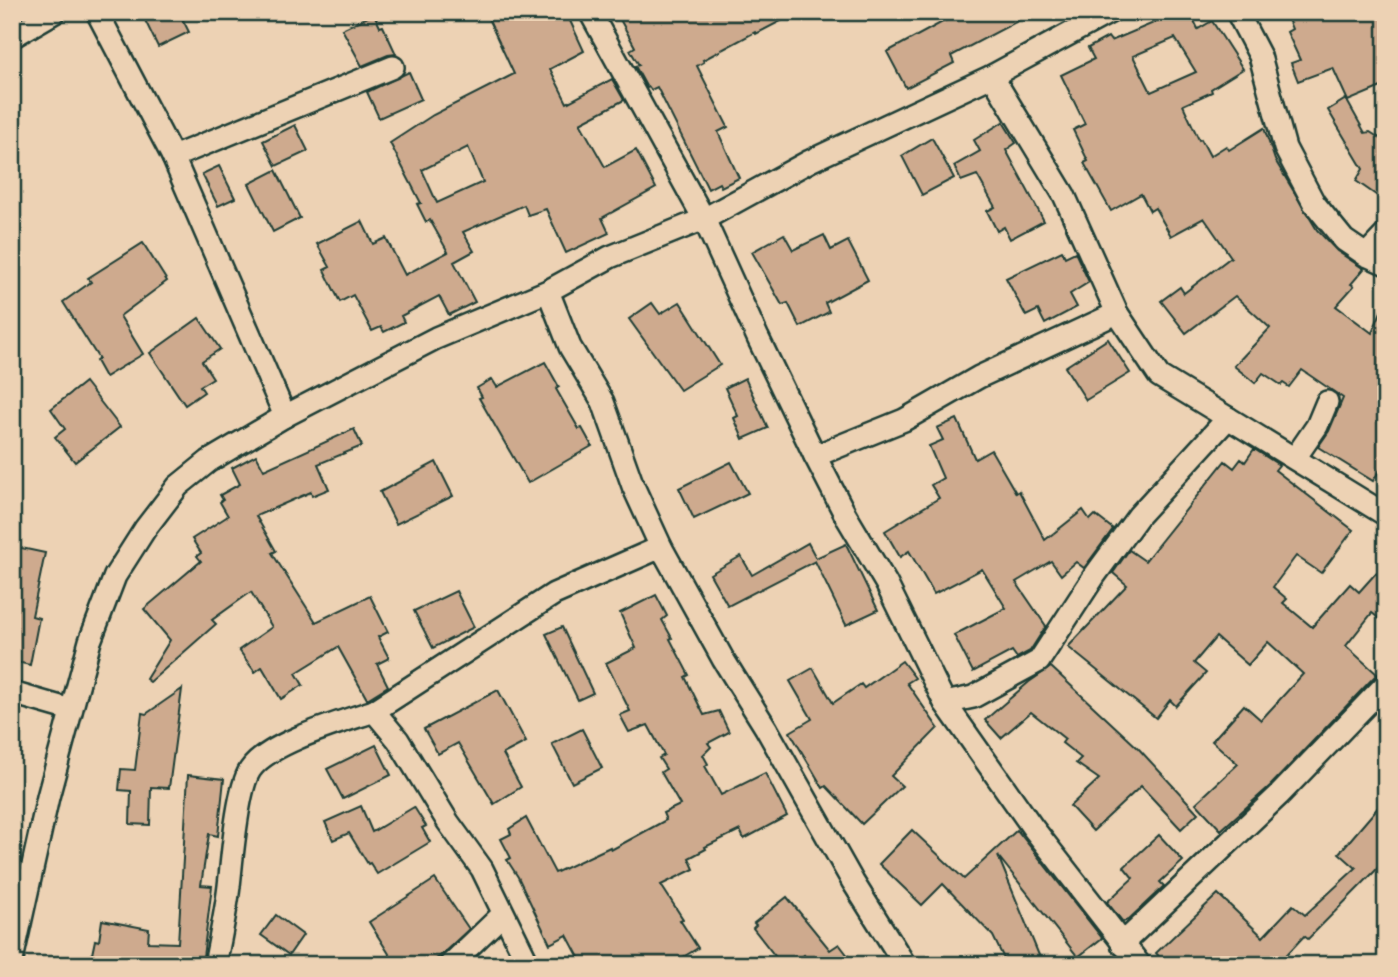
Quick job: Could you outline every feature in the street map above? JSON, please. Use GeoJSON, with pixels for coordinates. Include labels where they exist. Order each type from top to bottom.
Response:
{"type":"FeatureCollection","features":[{"type":"Feature","properties":{"kind":"street"},"geometry":{"type":"LineString","coordinates":[[12,37],[55,12]]}},
{"type":"Feature","properties":{"kind":"street"},"geometry":{"type":"LineString","coordinates":[[97,12],[173,157],[285,416]]}},
{"type":"Feature","properties":{"kind":"street"},"geometry":{"type":"LineString","coordinates":[[590,12],[704,219],[816,456],[846,516],[886,583],[945,703],[1033,828],[1140,965]]}},
{"type":"Feature","properties":{"kind":"street"},"geometry":{"type":"LineString","coordinates":[[12,960],[48,797],[90,641],[115,576],[145,529],[178,486],[209,461],[285,416],[436,338],[548,291],[610,257],[704,219],[810,161],[992,76],[1110,12]]}},
{"type":"Feature","properties":{"kind":"street"},"geometry":{"type":"LineString","coordinates":[[1237,12],[1260,56],[1285,148],[1314,202],[1345,240],[1376,260],[1386,234]]}},
{"type":"Feature","properties":{"kind":"street"},"geometry":{"type":"LineString","coordinates":[[173,157],[393,67]]}},
{"type":"Feature","properties":{"kind":"street"},"geometry":{"type":"LineString","coordinates":[[992,76],[1064,195],[1117,313],[1159,376],[1386,515]]}},
{"type":"Feature","properties":{"kind":"street"},"geometry":{"type":"LineString","coordinates":[[548,291],[570,347],[603,401],[633,486],[662,547],[723,659],[766,728],[853,882],[905,965]]}},
{"type":"Feature","properties":{"kind":"street"},"geometry":{"type":"LineString","coordinates":[[816,456],[905,420],[979,377],[1117,313]]}},
{"type":"Feature","properties":{"kind":"street"},"geometry":{"type":"LineString","coordinates":[[1295,458],[1317,426],[1327,402]]}},
{"type":"Feature","properties":{"kind":"street"},"geometry":{"type":"LineString","coordinates":[[945,703],[973,697],[1039,661],[1095,575],[1139,515],[1228,418]]}},
{"type":"Feature","properties":{"kind":"street"},"geometry":{"type":"LineString","coordinates":[[215,965],[229,888],[233,844],[250,770],[269,753],[295,740],[374,711],[554,594],[662,547]]}},
{"type":"Feature","properties":{"kind":"street"},"geometry":{"type":"LineString","coordinates":[[1122,944],[1269,804],[1386,684]]}},
{"type":"Feature","properties":{"kind":"street"},"geometry":{"type":"LineString","coordinates":[[12,694],[71,710]]}},
{"type":"Feature","properties":{"kind":"street"},"geometry":{"type":"LineString","coordinates":[[374,711],[398,740],[448,822],[482,869],[529,965]]}},
{"type":"Feature","properties":{"kind":"street"},"geometry":{"type":"LineString","coordinates":[[450,965],[503,914]]}},
{"type":"Feature","properties":{"kind":"building"},"geometry":{"type":"Polygon","coordinates":[[[141,12],[179,12],[189,32],[158,47],[141,12]]]}},
{"type":"Feature","properties":{"kind":"building"},"geometry":{"type":"Polygon","coordinates":[[[485,12],[566,12],[584,51],[550,69],[567,103],[612,79],[624,100],[580,123],[605,167],[636,150],[656,188],[602,218],[609,233],[566,253],[546,209],[528,215],[524,205],[463,232],[474,251],[454,262],[475,302],[449,315],[439,296],[401,316],[404,322],[384,332],[381,327],[372,331],[353,295],[340,302],[324,270],[330,267],[317,244],[362,221],[373,244],[386,238],[405,275],[448,252],[430,220],[426,222],[417,204],[421,203],[390,143],[433,115],[514,74],[485,12]],[[468,147],[422,170],[437,203],[483,182],[468,147]]]}},
{"type":"Feature","properties":{"kind":"building"},"geometry":{"type":"Polygon","coordinates":[[[616,12],[798,12],[756,34],[755,32],[703,60],[704,62],[697,66],[728,127],[718,132],[739,178],[721,187],[719,183],[708,189],[657,87],[651,90],[647,88],[635,66],[639,65],[630,50],[635,47],[616,12]]]}},
{"type":"Feature","properties":{"kind":"building"},"geometry":{"type":"Polygon","coordinates":[[[961,12],[1035,12],[951,56],[954,63],[906,88],[887,52],[961,12]]]}},
{"type":"Feature","properties":{"kind":"building"},"geometry":{"type":"Polygon","coordinates":[[[1166,12],[1190,12],[1198,29],[1212,21],[1243,69],[1211,89],[1212,92],[1183,105],[1199,140],[1201,139],[1210,156],[1226,146],[1229,150],[1264,128],[1275,160],[1317,230],[1337,251],[1364,269],[1351,284],[1354,286],[1336,306],[1372,333],[1386,300],[1386,460],[1373,481],[1318,447],[1329,431],[1343,398],[1302,370],[1289,387],[1263,373],[1255,383],[1234,366],[1270,328],[1235,296],[1186,333],[1161,301],[1180,287],[1184,293],[1231,257],[1204,218],[1171,236],[1155,208],[1150,211],[1141,194],[1111,211],[1084,163],[1088,161],[1073,130],[1085,124],[1061,75],[1094,59],[1088,48],[1108,37],[1111,41],[1168,17],[1166,12]],[[1175,38],[1133,56],[1151,92],[1196,72],[1175,38]]]}},
{"type":"Feature","properties":{"kind":"building"},"geometry":{"type":"Polygon","coordinates":[[[1285,12],[1386,12],[1386,85],[1348,101],[1333,68],[1298,81],[1291,63],[1300,60],[1287,32],[1292,29],[1285,12]]]}},
{"type":"Feature","properties":{"kind":"building"},"geometry":{"type":"Polygon","coordinates":[[[374,14],[380,27],[383,26],[396,54],[362,66],[342,29],[374,14]]]}},
{"type":"Feature","properties":{"kind":"building"},"geometry":{"type":"Polygon","coordinates":[[[409,72],[421,99],[379,118],[367,92],[409,72]]]}},
{"type":"Feature","properties":{"kind":"building"},"geometry":{"type":"Polygon","coordinates":[[[1346,99],[1365,133],[1370,132],[1386,142],[1386,202],[1356,181],[1363,169],[1328,110],[1346,99]]]}},
{"type":"Feature","properties":{"kind":"building"},"geometry":{"type":"Polygon","coordinates":[[[1003,122],[1016,143],[1006,150],[1044,221],[1010,239],[1004,227],[997,231],[987,211],[995,207],[977,175],[961,181],[954,166],[980,151],[974,140],[1003,122]]]}},
{"type":"Feature","properties":{"kind":"building"},"geometry":{"type":"Polygon","coordinates":[[[295,125],[308,151],[276,166],[263,141],[295,125]]]}},
{"type":"Feature","properties":{"kind":"building"},"geometry":{"type":"Polygon","coordinates":[[[932,138],[954,178],[922,195],[902,156],[932,138]]]}},
{"type":"Feature","properties":{"kind":"building"},"geometry":{"type":"Polygon","coordinates":[[[219,166],[235,198],[218,206],[202,174],[219,166]]]}},
{"type":"Feature","properties":{"kind":"building"},"geometry":{"type":"Polygon","coordinates":[[[276,170],[300,218],[273,232],[249,184],[276,170]]]}},
{"type":"Feature","properties":{"kind":"building"},"geometry":{"type":"Polygon","coordinates":[[[784,234],[793,250],[824,235],[831,250],[848,241],[868,280],[825,303],[829,312],[800,327],[788,303],[782,305],[752,252],[784,234]]]}},
{"type":"Feature","properties":{"kind":"building"},"geometry":{"type":"Polygon","coordinates":[[[143,243],[167,281],[120,316],[143,354],[105,377],[96,361],[99,359],[63,302],[91,282],[88,278],[143,243]]]}},
{"type":"Feature","properties":{"kind":"building"},"geometry":{"type":"Polygon","coordinates":[[[1062,251],[1065,257],[1075,252],[1089,282],[1070,294],[1077,307],[1045,324],[1038,310],[1026,316],[1006,278],[1062,251]]]}},
{"type":"Feature","properties":{"kind":"building"},"geometry":{"type":"Polygon","coordinates":[[[680,302],[720,365],[680,390],[629,319],[652,303],[660,314],[680,302]]]}},
{"type":"Feature","properties":{"kind":"building"},"geometry":{"type":"Polygon","coordinates":[[[199,318],[220,349],[202,361],[213,378],[200,386],[204,392],[185,405],[150,353],[199,318]]]}},
{"type":"Feature","properties":{"kind":"building"},"geometry":{"type":"Polygon","coordinates":[[[1108,339],[1130,373],[1086,400],[1065,367],[1108,339]]]}},
{"type":"Feature","properties":{"kind":"building"},"geometry":{"type":"Polygon","coordinates":[[[545,362],[559,387],[556,389],[592,446],[528,483],[479,398],[482,397],[477,388],[492,379],[497,387],[545,362]]]}},
{"type":"Feature","properties":{"kind":"building"},"geometry":{"type":"Polygon","coordinates":[[[745,378],[768,428],[743,439],[734,418],[738,416],[725,388],[745,378]]]}},
{"type":"Feature","properties":{"kind":"building"},"geometry":{"type":"Polygon","coordinates":[[[85,382],[120,427],[75,462],[55,437],[65,429],[51,409],[85,382]]]}},
{"type":"Feature","properties":{"kind":"building"},"geometry":{"type":"Polygon","coordinates":[[[957,419],[975,459],[991,450],[1016,493],[1019,491],[1045,540],[1083,510],[1090,520],[1095,515],[1113,529],[1084,568],[1076,562],[1061,575],[1051,561],[1016,582],[1046,626],[1030,651],[1017,658],[1012,651],[973,672],[954,635],[1006,608],[982,569],[934,594],[909,551],[900,557],[885,531],[939,498],[931,485],[943,478],[929,446],[943,440],[937,428],[957,419]]]}},
{"type":"Feature","properties":{"kind":"building"},"geometry":{"type":"Polygon","coordinates":[[[354,429],[362,446],[318,464],[329,489],[312,496],[311,492],[256,516],[276,551],[272,553],[316,622],[370,596],[388,632],[378,637],[389,658],[377,664],[388,686],[367,699],[338,647],[296,673],[303,685],[281,699],[262,667],[255,672],[239,650],[272,627],[251,592],[212,620],[216,624],[150,682],[146,679],[170,640],[144,609],[201,561],[197,556],[201,553],[192,539],[228,516],[220,502],[223,500],[220,495],[240,484],[232,468],[256,455],[264,470],[354,429]]]}},
{"type":"Feature","properties":{"kind":"building"},"geometry":{"type":"Polygon","coordinates":[[[1254,449],[1279,465],[1275,470],[1353,530],[1321,573],[1296,556],[1273,587],[1287,599],[1283,603],[1312,627],[1350,584],[1359,592],[1376,573],[1386,582],[1386,624],[1372,613],[1346,646],[1377,674],[1270,786],[1221,830],[1196,803],[1238,764],[1212,741],[1244,705],[1261,720],[1303,674],[1268,642],[1248,665],[1216,637],[1194,663],[1206,673],[1176,706],[1170,700],[1156,718],[1068,647],[1127,585],[1113,573],[1129,550],[1145,561],[1225,461],[1234,468],[1241,459],[1245,462],[1254,449]]]}},
{"type":"Feature","properties":{"kind":"building"},"geometry":{"type":"Polygon","coordinates":[[[436,462],[453,496],[396,524],[380,492],[436,462]]]}},
{"type":"Feature","properties":{"kind":"building"},"geometry":{"type":"Polygon","coordinates":[[[731,462],[748,493],[694,519],[679,488],[731,462]]]}},
{"type":"Feature","properties":{"kind":"building"},"geometry":{"type":"Polygon","coordinates":[[[808,543],[816,558],[846,544],[878,610],[846,625],[815,561],[728,606],[710,574],[741,556],[752,575],[808,543]]]}},
{"type":"Feature","properties":{"kind":"building"},"geometry":{"type":"Polygon","coordinates":[[[12,546],[45,553],[32,616],[39,618],[30,665],[12,661],[12,546]]]}},
{"type":"Feature","properties":{"kind":"building"},"geometry":{"type":"Polygon","coordinates":[[[456,591],[474,627],[433,648],[414,611],[456,591]]]}},
{"type":"Feature","properties":{"kind":"building"},"geometry":{"type":"Polygon","coordinates":[[[656,595],[667,616],[662,620],[689,675],[685,677],[704,715],[719,711],[729,732],[708,743],[711,747],[703,755],[708,764],[705,766],[721,795],[765,773],[787,816],[744,839],[740,830],[705,847],[706,849],[689,858],[694,869],[661,885],[698,948],[670,965],[583,965],[567,935],[550,944],[507,860],[511,858],[501,839],[511,834],[509,829],[526,818],[555,873],[610,847],[611,850],[666,820],[663,813],[680,805],[661,772],[666,769],[659,758],[664,755],[648,725],[629,732],[620,715],[630,711],[606,663],[636,648],[620,613],[656,595]]]}},
{"type":"Feature","properties":{"kind":"building"},"geometry":{"type":"Polygon","coordinates":[[[562,627],[593,693],[578,700],[546,634],[562,627]]]}},
{"type":"Feature","properties":{"kind":"building"},"geometry":{"type":"Polygon","coordinates":[[[902,661],[915,678],[907,683],[938,728],[891,776],[902,786],[862,824],[826,786],[823,788],[790,732],[812,719],[790,681],[813,668],[833,703],[861,684],[864,688],[902,661]]]}},
{"type":"Feature","properties":{"kind":"building"},"geometry":{"type":"Polygon","coordinates":[[[1051,667],[1138,748],[1198,813],[1181,829],[1141,786],[1093,831],[1070,806],[1099,779],[1076,763],[1081,758],[1062,743],[1065,739],[1031,712],[1001,738],[985,720],[1051,667]]]}},
{"type":"Feature","properties":{"kind":"building"},"geometry":{"type":"Polygon","coordinates":[[[182,689],[169,788],[151,787],[150,825],[130,824],[131,791],[119,790],[121,769],[135,770],[142,713],[146,714],[182,689]]]}},
{"type":"Feature","properties":{"kind":"building"},"geometry":{"type":"Polygon","coordinates":[[[498,690],[526,742],[503,754],[521,787],[494,804],[458,743],[438,754],[424,729],[498,690]]]}},
{"type":"Feature","properties":{"kind":"building"},"geometry":{"type":"Polygon","coordinates":[[[582,729],[602,768],[572,783],[552,744],[582,729]]]}},
{"type":"Feature","properties":{"kind":"building"},"geometry":{"type":"Polygon","coordinates":[[[376,745],[391,775],[343,799],[327,769],[376,745]]]}},
{"type":"Feature","properties":{"kind":"building"},"geometry":{"type":"Polygon","coordinates":[[[188,775],[224,779],[218,836],[209,834],[201,885],[212,886],[202,965],[127,965],[91,959],[95,940],[99,941],[102,920],[149,929],[148,942],[178,943],[188,775]]]}},
{"type":"Feature","properties":{"kind":"building"},"geometry":{"type":"Polygon","coordinates":[[[1386,798],[1386,856],[1376,870],[1308,939],[1304,936],[1277,965],[1166,965],[1156,953],[1218,894],[1263,937],[1293,905],[1305,915],[1356,868],[1339,853],[1386,798]]]}},
{"type":"Feature","properties":{"kind":"building"},"geometry":{"type":"Polygon","coordinates":[[[361,806],[372,832],[414,807],[426,826],[422,828],[430,842],[377,874],[349,833],[333,840],[325,822],[361,806]]]}},
{"type":"Feature","properties":{"kind":"building"},"geometry":{"type":"Polygon","coordinates":[[[912,830],[964,879],[1017,830],[1102,938],[1078,957],[998,856],[1043,965],[1007,965],[993,936],[943,884],[922,905],[879,864],[912,830]]]}},
{"type":"Feature","properties":{"kind":"building"},"geometry":{"type":"Polygon","coordinates":[[[1159,835],[1183,861],[1160,882],[1164,886],[1123,922],[1107,902],[1133,878],[1124,867],[1159,835]]]}},
{"type":"Feature","properties":{"kind":"building"},"geometry":{"type":"Polygon","coordinates":[[[435,879],[469,929],[428,965],[396,965],[369,922],[435,879]]]}},
{"type":"Feature","properties":{"kind":"building"},"geometry":{"type":"Polygon","coordinates":[[[787,897],[830,950],[839,944],[855,965],[811,965],[804,955],[793,965],[782,965],[753,928],[756,925],[754,923],[787,897]]]}},
{"type":"Feature","properties":{"kind":"building"},"geometry":{"type":"Polygon","coordinates":[[[276,915],[303,935],[289,955],[261,935],[276,915]]]}}]}
